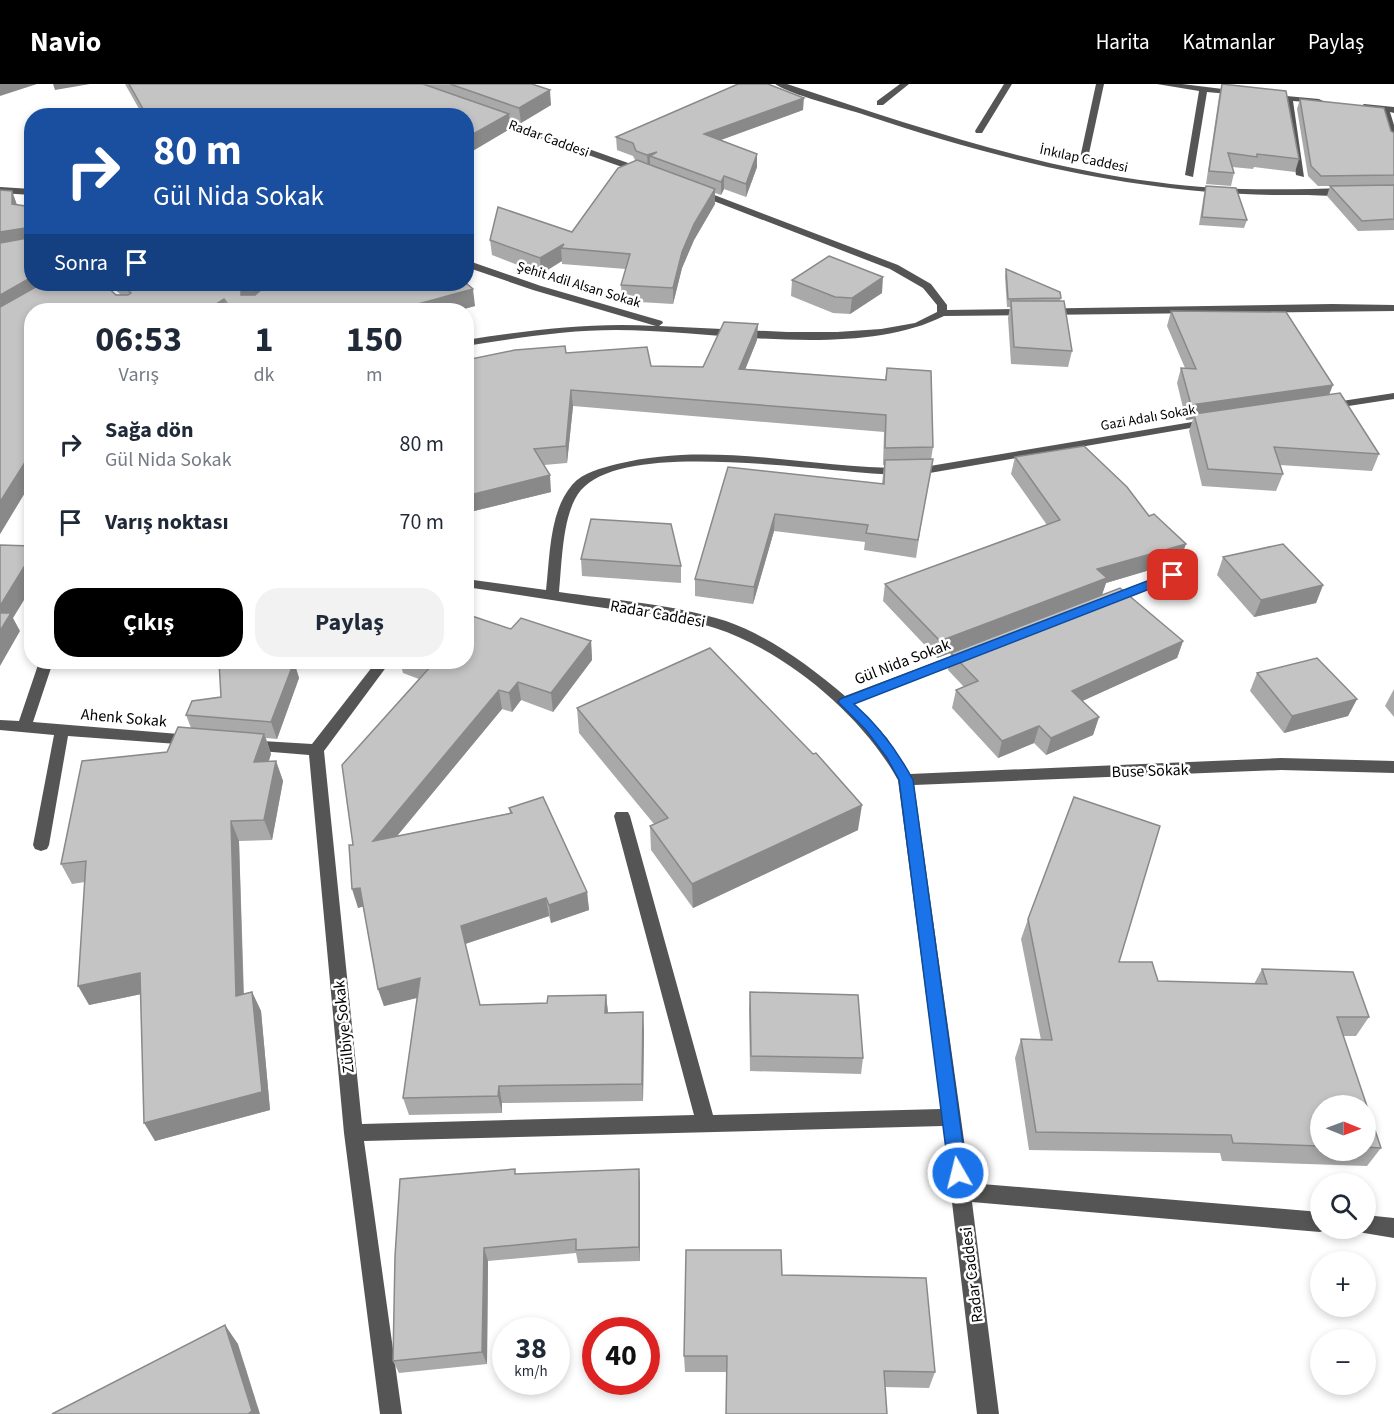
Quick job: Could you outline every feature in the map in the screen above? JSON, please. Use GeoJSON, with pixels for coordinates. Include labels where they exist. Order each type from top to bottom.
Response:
{"type":"FeatureCollection","features":[{"type":"Feature","properties":{"kind":"street","name":"İnkılap Caddesi"},"geometry":{"type":"LineString","coordinates":[[779,84],[911,129],[1102,177],[1157,185],[1218,190],[1362,190]]}},
{"type":"Feature","properties":{"kind":"street"},"geometry":{"type":"LineString","coordinates":[[880,103],[905,84]]}},
{"type":"Feature","properties":{"kind":"street"},"geometry":{"type":"LineString","coordinates":[[979,131],[1008,84]]}},
{"type":"Feature","properties":{"kind":"street"},"geometry":{"type":"LineString","coordinates":[[1084,158],[1100,84]]}},
{"type":"Feature","properties":{"kind":"street"},"geometry":{"type":"LineString","coordinates":[[1161,84],[1245,93]]}},
{"type":"Feature","properties":{"kind":"street"},"geometry":{"type":"LineString","coordinates":[[1190,175],[1203,89]]}},
{"type":"Feature","properties":{"kind":"street"},"geometry":{"type":"LineString","coordinates":[[1256,95],[1330,103]]}},
{"type":"Feature","properties":{"kind":"street"},"geometry":{"type":"LineString","coordinates":[[1288,98],[1301,175]]}},
{"type":"Feature","properties":{"kind":"street"},"geometry":{"type":"LineString","coordinates":[[1352,105],[1390,110],[1394,140]]}},
{"type":"Feature","properties":{"kind":"street","name":"Radar Caddesi"},"geometry":{"type":"LineString","coordinates":[[484,115],[647,173]]}},
{"type":"Feature","properties":{"kind":"street"},"geometry":{"type":"LineString","coordinates":[[689,188],[894,267],[927,286],[942,305],[942,314]]}},
{"type":"Feature","properties":{"kind":"street"},"geometry":{"type":"LineString","coordinates":[[0,190],[24,192]]}},
{"type":"Feature","properties":{"kind":"street","name":"Şehit Adil Alsan Sokak"},"geometry":{"type":"LineString","coordinates":[[474,266],[537,288],[684,330]]}},
{"type":"Feature","properties":{"kind":"street"},"geometry":{"type":"LineString","coordinates":[[474,342],[568,329],[616,327],[865,335],[909,329],[926,324],[942,314],[1332,307],[1394,308]]}},
{"type":"Feature","properties":{"kind":"street"},"geometry":{"type":"LineString","coordinates":[[1316,408],[1394,396]]}},
{"type":"Feature","properties":{"kind":"street","name":"Gazi Adalı Sokak"},"geometry":{"type":"LineString","coordinates":[[552,596],[564,512],[569,498],[577,487],[591,477],[615,468],[650,459],[711,456],[872,471],[930,471],[999,457],[1224,420]]}},
{"type":"Feature","properties":{"kind":"street"},"geometry":{"type":"LineString","coordinates":[[1096,605],[1173,575]]}},
{"type":"Feature","properties":{"kind":"street","name":"Radar Caddesi"},"geometry":{"type":"LineString","coordinates":[[474,584],[672,613],[721,625],[753,638],[786,656],[844,702],[871,727],[893,756],[906,780],[988,1414]]}},
{"type":"Feature","properties":{"kind":"street","name":"Gül Nida Sokak"},"geometry":{"type":"LineString","coordinates":[[844,702],[976,651]]}},
{"type":"Feature","properties":{"kind":"street"},"geometry":{"type":"LineString","coordinates":[[24,727],[44,669]]}},
{"type":"Feature","properties":{"kind":"street"},"geometry":{"type":"LineString","coordinates":[[235,744],[316,750],[378,669]]}},
{"type":"Feature","properties":{"kind":"street","name":"Ahenk Sokak"},"geometry":{"type":"LineString","coordinates":[[0,725],[201,741]]}},
{"type":"Feature","properties":{"kind":"street"},"geometry":{"type":"LineString","coordinates":[[41,845],[62,730]]}},
{"type":"Feature","properties":{"kind":"street","name":"Zülbiye Sokak"},"geometry":{"type":"LineString","coordinates":[[316,750],[353,1133],[391,1414]]}},
{"type":"Feature","properties":{"kind":"street","name":"Buse Sokak"},"geometry":{"type":"LineString","coordinates":[[906,780],[1281,764],[1394,767]]}},
{"type":"Feature","properties":{"kind":"street"},"geometry":{"type":"LineString","coordinates":[[622,816],[706,1123]]}},
{"type":"Feature","properties":{"kind":"street"},"geometry":{"type":"LineString","coordinates":[[353,1133],[950,1117]]}},
{"type":"Feature","properties":{"kind":"street"},"geometry":{"type":"LineString","coordinates":[[961,1192],[1310,1221]]}},
{"type":"Feature","properties":{"kind":"street"},"geometry":{"type":"LineString","coordinates":[[1376,1226],[1394,1228]]}},
{"type":"Feature","properties":{"kind":"building"},"geometry":{"type":"Polygon","coordinates":[[[129,84],[423,84],[509,114],[474,134],[474,108],[142,108],[129,84]]]}},
{"type":"Feature","properties":{"kind":"building"},"geometry":{"type":"Polygon","coordinates":[[[450,84],[532,84],[550,90],[519,108],[450,84]]]}},
{"type":"Feature","properties":{"kind":"building"},"geometry":{"type":"Polygon","coordinates":[[[738,84],[768,84],[804,98],[704,134],[757,154],[746,184],[724,176],[721,182],[650,156],[657,152],[647,155],[636,151],[633,143],[616,137],[738,84]]]}},
{"type":"Feature","properties":{"kind":"building"},"geometry":{"type":"Polygon","coordinates":[[[1222,84],[1286,91],[1299,159],[1228,153],[1234,173],[1209,171],[1222,84]]]}},
{"type":"Feature","properties":{"kind":"building"},"geometry":{"type":"Polygon","coordinates":[[[1300,99],[1384,108],[1391,131],[1394,133],[1394,175],[1321,176],[1311,166],[1300,99]]]}},
{"type":"Feature","properties":{"kind":"building"},"geometry":{"type":"Polygon","coordinates":[[[637,160],[715,189],[694,224],[682,252],[673,288],[621,285],[630,254],[561,248],[564,244],[540,258],[490,240],[498,207],[572,232],[618,168],[637,160]]]}},
{"type":"Feature","properties":{"kind":"building"},"geometry":{"type":"Polygon","coordinates":[[[1394,185],[1394,219],[1362,221],[1330,186],[1394,185]]]}},
{"type":"Feature","properties":{"kind":"building"},"geometry":{"type":"Polygon","coordinates":[[[1206,186],[1236,188],[1247,220],[1202,217],[1206,186]]]}},
{"type":"Feature","properties":{"kind":"building"},"geometry":{"type":"Polygon","coordinates":[[[0,190],[12,191],[12,204],[24,206],[24,228],[0,232],[0,190]]]}},
{"type":"Feature","properties":{"kind":"building"},"geometry":{"type":"Polygon","coordinates":[[[24,239],[24,282],[0,295],[0,243],[24,239]]]}},
{"type":"Feature","properties":{"kind":"building"},"geometry":{"type":"Polygon","coordinates":[[[829,256],[883,277],[852,298],[835,297],[792,280],[829,256]]]}},
{"type":"Feature","properties":{"kind":"building"},"geometry":{"type":"Polygon","coordinates":[[[1006,269],[1060,292],[1061,298],[1008,299],[1006,269]]]}},
{"type":"Feature","properties":{"kind":"building"},"geometry":{"type":"Polygon","coordinates":[[[29,291],[112,291],[116,295],[128,295],[131,293],[129,291],[241,291],[241,295],[255,295],[260,291],[466,291],[422,303],[227,303],[224,299],[218,303],[24,303],[24,464],[0,502],[0,307],[29,291]]]}},
{"type":"Feature","properties":{"kind":"building"},"geometry":{"type":"Polygon","coordinates":[[[1011,301],[1064,301],[1072,351],[1014,347],[1011,301]]]}},
{"type":"Feature","properties":{"kind":"building"},"geometry":{"type":"Polygon","coordinates":[[[1171,311],[1286,312],[1333,385],[1191,405],[1181,368],[1196,369],[1171,311]]]}},
{"type":"Feature","properties":{"kind":"building"},"geometry":{"type":"Polygon","coordinates":[[[724,322],[758,324],[739,369],[886,380],[887,368],[931,371],[933,447],[885,448],[886,415],[571,390],[566,446],[534,449],[550,475],[474,494],[474,358],[515,350],[565,346],[566,353],[647,347],[651,366],[703,367],[724,322]]]}},
{"type":"Feature","properties":{"kind":"building"},"geometry":{"type":"Polygon","coordinates":[[[1340,393],[1379,454],[1274,447],[1283,474],[1208,469],[1194,414],[1340,393]]]}},
{"type":"Feature","properties":{"kind":"building"},"geometry":{"type":"Polygon","coordinates":[[[1084,446],[1127,487],[1149,516],[1154,514],[1186,544],[1097,569],[1107,578],[940,641],[885,584],[1060,520],[1015,457],[1084,446]]]}},
{"type":"Feature","properties":{"kind":"building"},"geometry":{"type":"Polygon","coordinates":[[[933,459],[918,540],[866,533],[868,525],[775,514],[754,587],[695,579],[728,467],[884,484],[885,460],[933,459]]]}},
{"type":"Feature","properties":{"kind":"building"},"geometry":{"type":"Polygon","coordinates":[[[591,519],[671,524],[681,566],[581,559],[591,519]]]}},
{"type":"Feature","properties":{"kind":"building"},"geometry":{"type":"Polygon","coordinates":[[[1283,544],[1323,585],[1261,600],[1223,557],[1283,544]]]}},
{"type":"Feature","properties":{"kind":"building"},"geometry":{"type":"Polygon","coordinates":[[[0,545],[24,546],[24,567],[0,606],[0,545]]]}},
{"type":"Feature","properties":{"kind":"building"},"geometry":{"type":"Polygon","coordinates":[[[1120,588],[1183,641],[1072,691],[1099,717],[1051,738],[1039,726],[1002,741],[956,690],[978,681],[951,653],[1120,588]]]}},
{"type":"Feature","properties":{"kind":"building"},"geometry":{"type":"Polygon","coordinates":[[[0,613],[11,613],[0,631],[0,613]]]}},
{"type":"Feature","properties":{"kind":"building"},"geometry":{"type":"Polygon","coordinates":[[[474,617],[511,629],[521,618],[591,641],[551,693],[518,682],[509,693],[499,690],[373,841],[512,813],[509,808],[543,797],[587,892],[549,905],[546,898],[461,926],[480,1005],[547,1003],[548,996],[606,995],[605,1013],[643,1012],[642,1084],[499,1086],[498,1096],[403,1098],[420,978],[378,989],[360,888],[352,889],[349,845],[353,845],[342,765],[428,669],[474,669],[474,617]]]}},
{"type":"Feature","properties":{"kind":"building"},"geometry":{"type":"Polygon","coordinates":[[[710,648],[813,754],[816,753],[862,805],[692,884],[650,826],[668,818],[577,708],[710,648]]]}},
{"type":"Feature","properties":{"kind":"building"},"geometry":{"type":"Polygon","coordinates":[[[1317,658],[1357,699],[1292,716],[1257,673],[1317,658]]]}},
{"type":"Feature","properties":{"kind":"building"},"geometry":{"type":"Polygon","coordinates":[[[219,669],[291,669],[271,722],[186,715],[192,701],[221,697],[219,669]]]}},
{"type":"Feature","properties":{"kind":"building"},"geometry":{"type":"Polygon","coordinates":[[[178,727],[264,734],[254,762],[276,761],[264,820],[231,821],[236,996],[252,992],[262,1092],[144,1123],[140,973],[78,986],[86,861],[61,864],[82,761],[167,752],[178,727]]]}},
{"type":"Feature","properties":{"kind":"building"},"geometry":{"type":"Polygon","coordinates":[[[1074,797],[1160,826],[1119,962],[1152,962],[1158,981],[1267,984],[1262,969],[1353,972],[1369,1017],[1337,1017],[1363,1095],[1310,1095],[1310,1146],[1233,1143],[1231,1135],[1036,1132],[1021,1039],[1052,1040],[1028,919],[1074,797]]]}},
{"type":"Feature","properties":{"kind":"building"},"geometry":{"type":"Polygon","coordinates":[[[750,992],[858,995],[863,1058],[751,1056],[750,992]]]}},
{"type":"Feature","properties":{"kind":"building"},"geometry":{"type":"Polygon","coordinates":[[[1376,1133],[1381,1148],[1376,1148],[1376,1133]]]}},
{"type":"Feature","properties":{"kind":"building"},"geometry":{"type":"Polygon","coordinates":[[[515,1169],[515,1174],[639,1169],[639,1247],[576,1250],[576,1239],[484,1248],[482,1352],[393,1361],[395,1256],[400,1179],[515,1169]]]}},
{"type":"Feature","properties":{"kind":"building"},"geometry":{"type":"Polygon","coordinates":[[[686,1250],[781,1250],[782,1275],[926,1278],[935,1372],[884,1371],[887,1414],[726,1414],[727,1356],[684,1356],[686,1250]]]}},
{"type":"Feature","properties":{"kind":"building"},"geometry":{"type":"Polygon","coordinates":[[[225,1325],[252,1411],[248,1414],[52,1414],[225,1325]]]}},
{"type":"Feature","properties":{"kind":"route"},"geometry":{"type":"LineString","coordinates":[[958,1173],[906,780],[893,756],[871,727],[844,702],[1173,575]]}}]}
